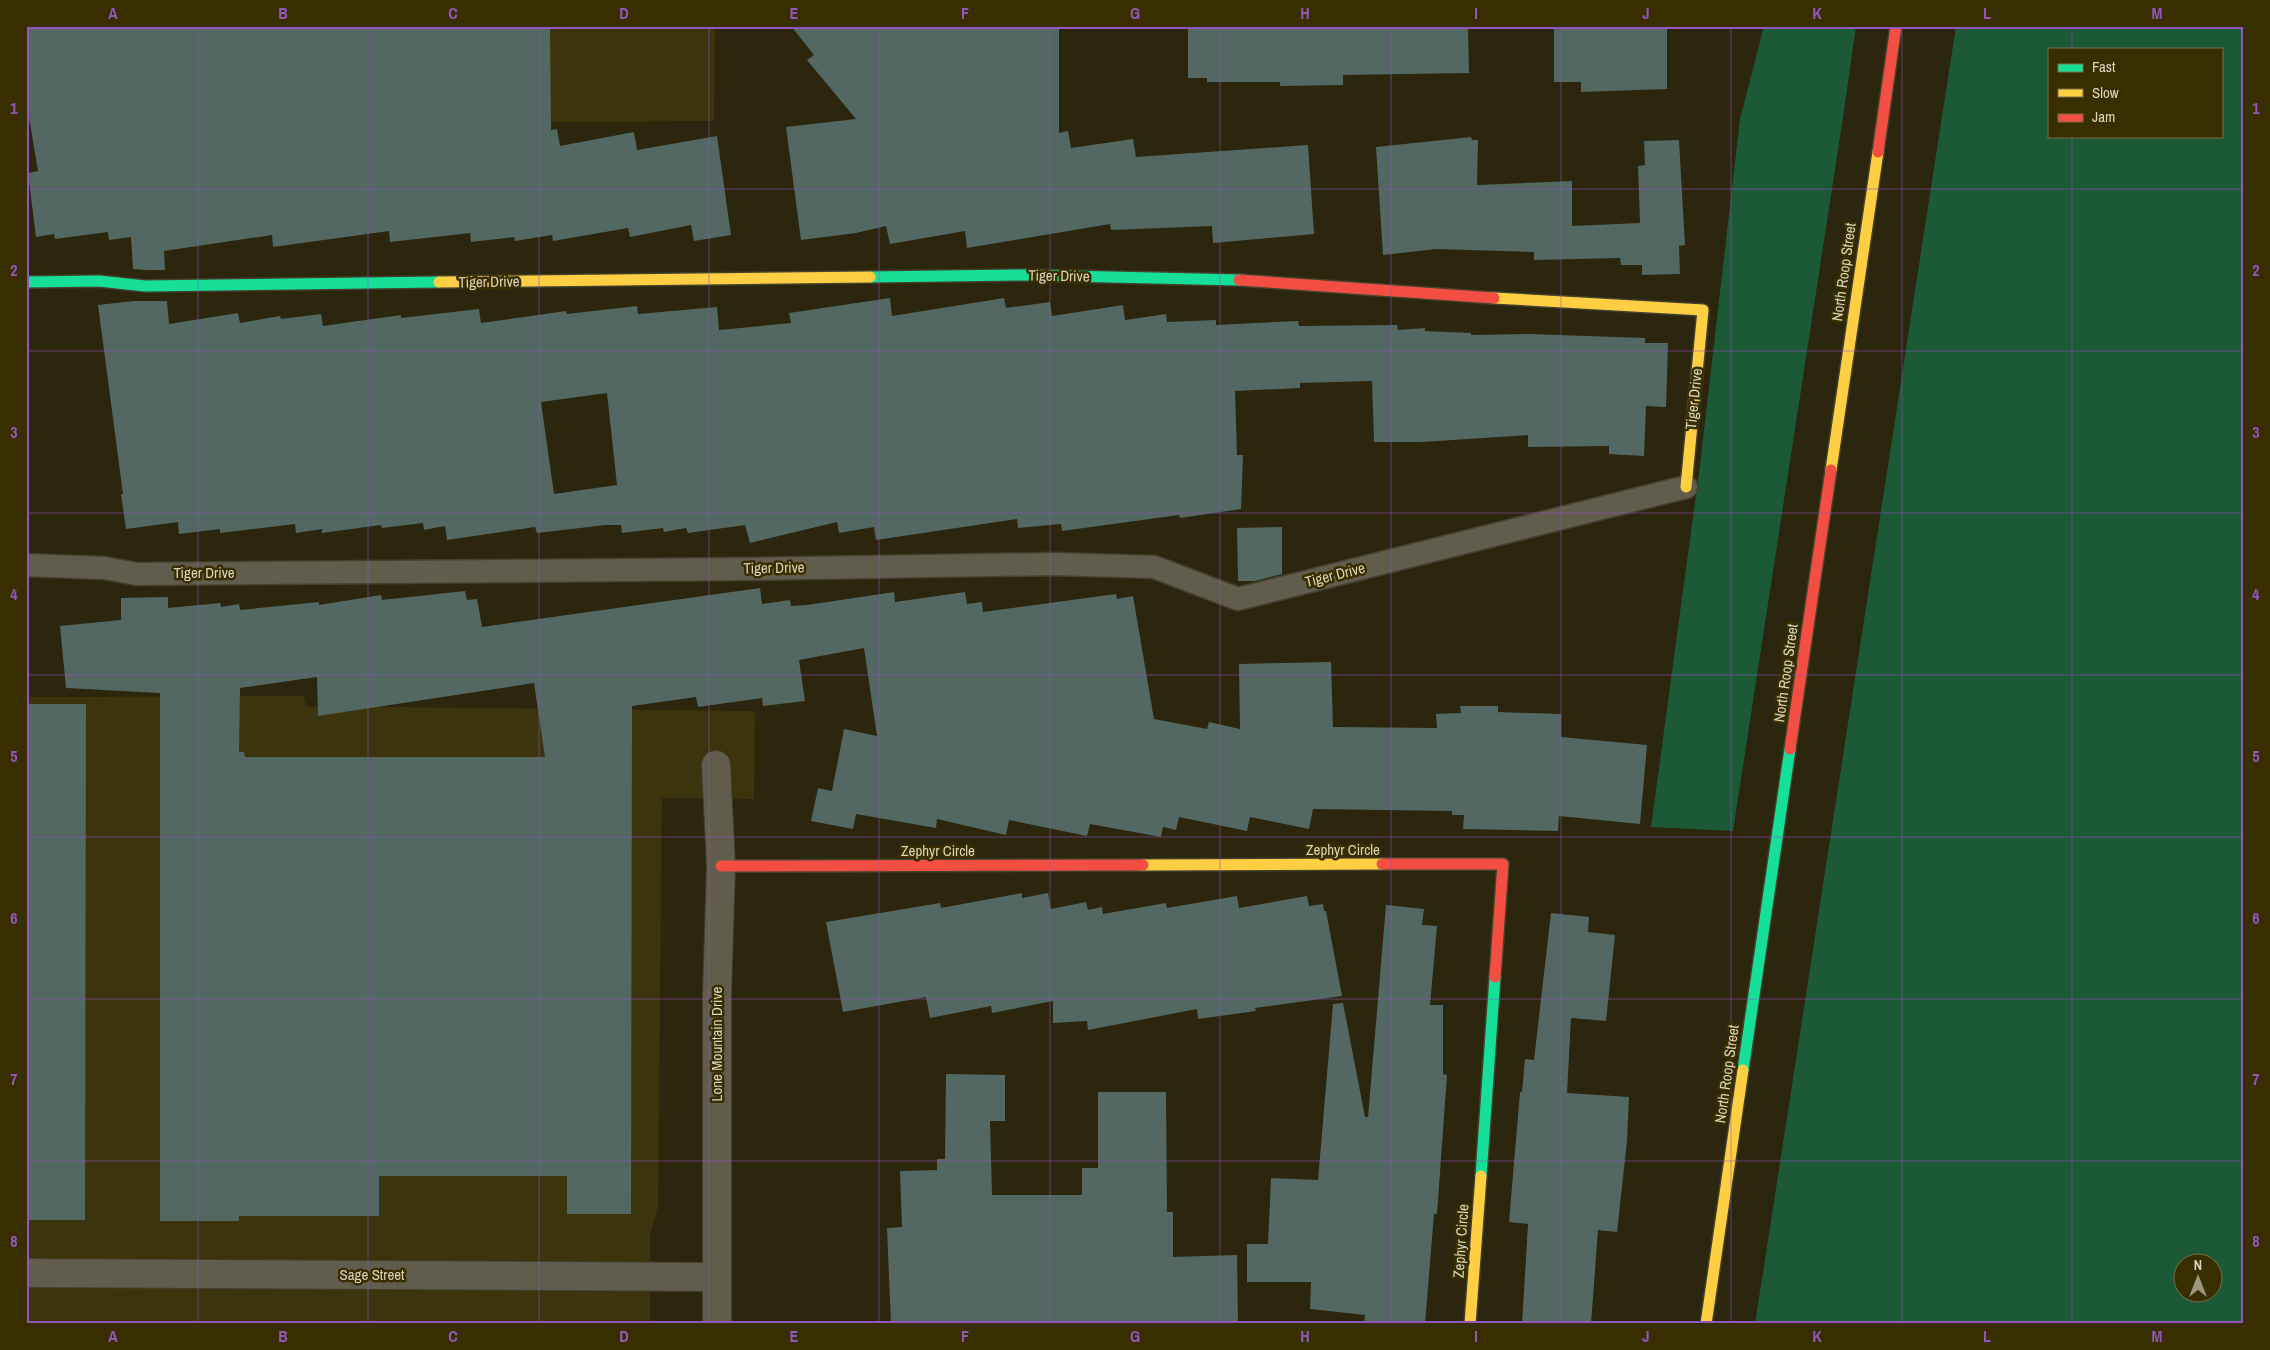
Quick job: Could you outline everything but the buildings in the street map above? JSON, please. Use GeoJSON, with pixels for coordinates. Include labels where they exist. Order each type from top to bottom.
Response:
{"type":"FeatureCollection","features":[{"type":"Feature","properties":{"kind":"street","name":"North Roop Street"},"geometry":{"type":"LineString","coordinates":[[1706,1324],[1896,26]]}},
{"type":"Feature","properties":{"kind":"street","name":"Tiger Drive"},"geometry":{"type":"LineString","coordinates":[[26,282],[99,281],[145,286],[1024,275],[1210,278],[1561,304],[1703,310],[1686,487]]}},
{"type":"Feature","properties":{"kind":"street","name":"Lone Mountain Drive"},"geometry":{"type":"LineString","coordinates":[[716,765],[721,866],[717,994],[717,1324]]}},
{"type":"Feature","properties":{"kind":"street","name":"Zephyr Circle"},"geometry":{"type":"LineString","coordinates":[[721,866],[1503,864],[1470,1324]]}},
{"type":"Feature","properties":{"kind":"street","name":"Sage Street"},"geometry":{"type":"LineString","coordinates":[[26,1273],[717,1276]]}},
{"type":"Feature","properties":{"kind":"lane","name":"Tiger Drive"},"geometry":{"type":"LineString","coordinates":[[26,566],[104,568],[147,574],[1065,564],[1154,567],[1238,599],[1686,487]]}},
{"type":"Feature","properties":{"kind":"shaded area"},"geometry":{"type":"Polygon","coordinates":[[[26,26],[715,26],[714,121],[26,125],[26,26]]]}},
{"type":"Feature","properties":{"kind":"shaded area"},"geometry":{"type":"Polygon","coordinates":[[[304,696],[306,706],[755,711],[754,799],[662,798],[658,1207],[650,1235],[650,1324],[26,1324],[26,697],[304,696]]]}},
{"type":"Feature","properties":{"kind":"green space"},"geometry":{"type":"Polygon","coordinates":[[[1764,26],[1856,26],[1733,831],[1651,827],[1700,465],[1740,119],[1764,26]]]}},
{"type":"Feature","properties":{"kind":"green space"},"geometry":{"type":"Polygon","coordinates":[[[1956,26],[2244,26],[2244,1324],[1755,1324],[1956,26]]]}},
{"type":"Feature","properties":{"kind":"traffic: fast"},"geometry":{"type":"LineString","coordinates":[[870,277],[1024,275],[1239,280]]}},
{"type":"Feature","properties":{"kind":"traffic: fast"},"geometry":{"type":"LineString","coordinates":[[26,282],[99,281],[145,286],[439,282]]}},
{"type":"Feature","properties":{"kind":"traffic: fast"},"geometry":{"type":"LineString","coordinates":[[1743,1070],[1790,749]]}},
{"type":"Feature","properties":{"kind":"traffic: fast"},"geometry":{"type":"LineString","coordinates":[[1481,1176],[1495,977]]}},
{"type":"Feature","properties":{"kind":"traffic: slow"},"geometry":{"type":"LineString","coordinates":[[1831,470],[1878,152]]}},
{"type":"Feature","properties":{"kind":"traffic: slow"},"geometry":{"type":"LineString","coordinates":[[439,282],[870,277]]}},
{"type":"Feature","properties":{"kind":"traffic: slow"},"geometry":{"type":"LineString","coordinates":[[1494,298],[1703,310],[1686,487]]}},
{"type":"Feature","properties":{"kind":"traffic: slow"},"geometry":{"type":"LineString","coordinates":[[1143,865],[1382,864]]}},
{"type":"Feature","properties":{"kind":"traffic: slow"},"geometry":{"type":"LineString","coordinates":[[1706,1324],[1743,1070]]}},
{"type":"Feature","properties":{"kind":"traffic: slow"},"geometry":{"type":"LineString","coordinates":[[1470,1324],[1481,1176]]}},
{"type":"Feature","properties":{"kind":"traffic: jam"},"geometry":{"type":"LineString","coordinates":[[1878,152],[1896,26]]}},
{"type":"Feature","properties":{"kind":"traffic: jam"},"geometry":{"type":"LineString","coordinates":[[1239,280],[1494,298]]}},
{"type":"Feature","properties":{"kind":"traffic: jam"},"geometry":{"type":"LineString","coordinates":[[1790,749],[1831,470]]}},
{"type":"Feature","properties":{"kind":"traffic: jam"},"geometry":{"type":"LineString","coordinates":[[1382,864],[1503,864],[1495,977]]}},
{"type":"Feature","properties":{"kind":"traffic: jam"},"geometry":{"type":"LineString","coordinates":[[721,866],[1143,865]]}}]}
